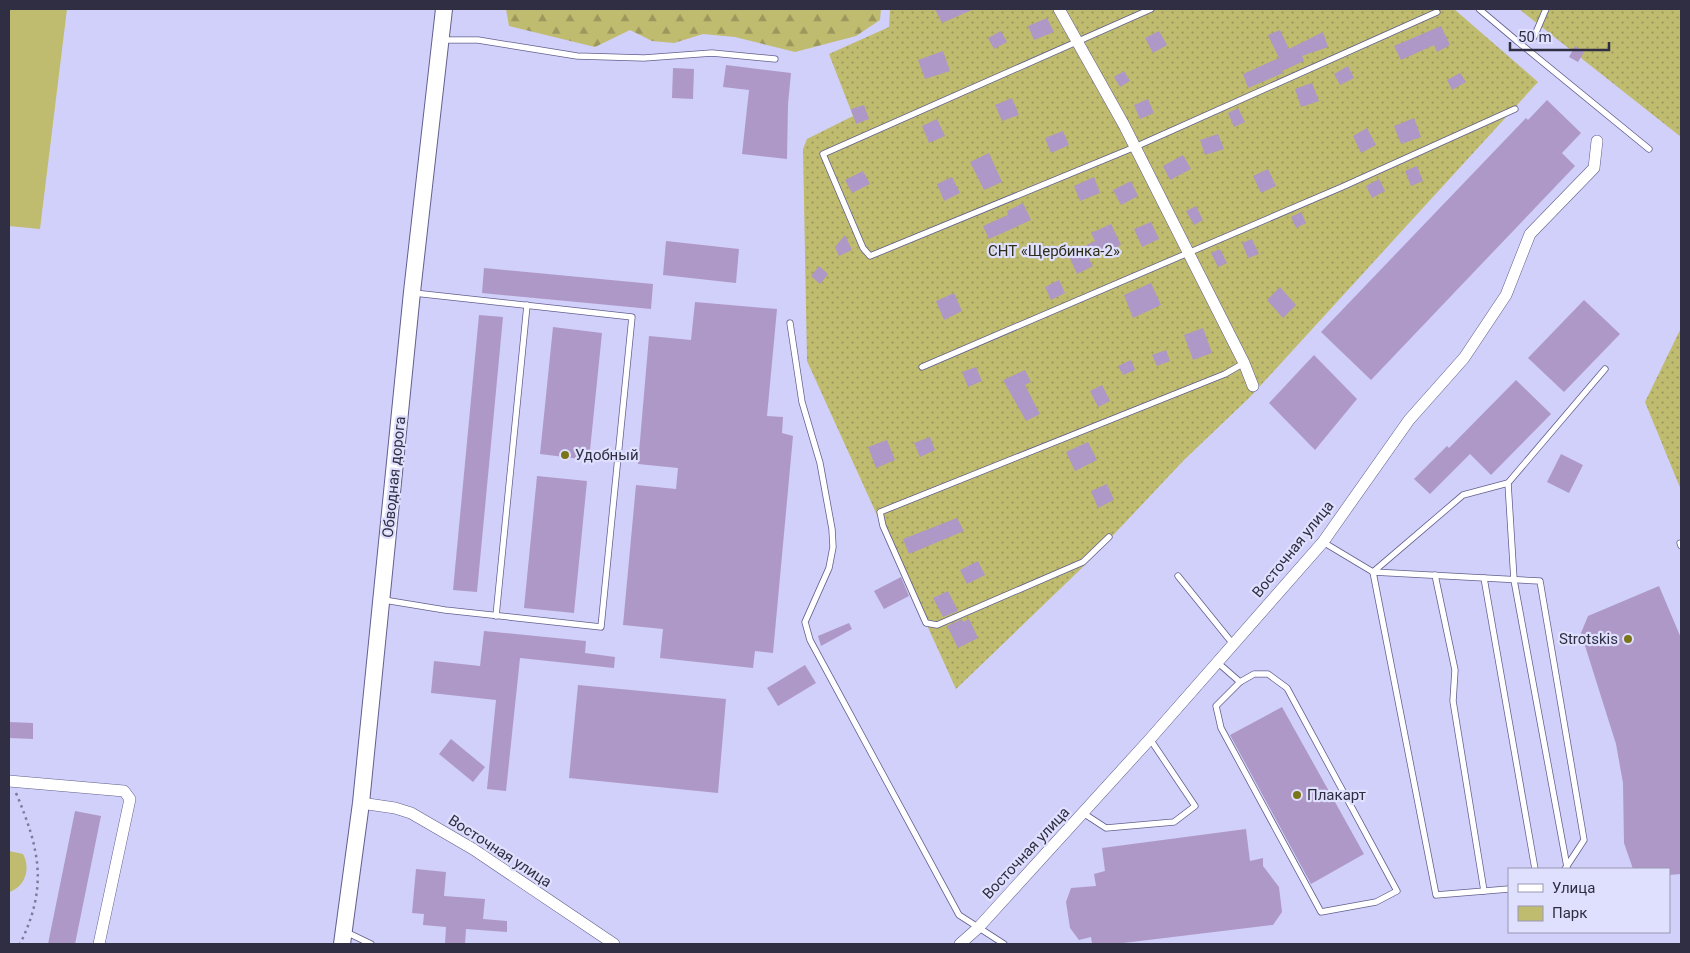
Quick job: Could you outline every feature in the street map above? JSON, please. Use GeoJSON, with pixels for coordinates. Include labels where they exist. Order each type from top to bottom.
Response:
{"type":"FeatureCollection","features":[{"type":"Feature","properties":{"kind":"main road","name":"Обводная дорога"},"geometry":{"type":"LineString","coordinates":[[342,938],[361,803],[412,292],[444,9]]}},
{"type":"Feature","properties":{"kind":"street"},"geometry":{"type":"LineString","coordinates":[[1059,9],[1135,147],[1244,363],[1253,386]]}},
{"type":"Feature","properties":{"kind":"street","name":"Восточная улица"},"geometry":{"type":"LineString","coordinates":[[960,944],[978,928],[1150,739],[1323,542],[1409,420],[1464,358],[1506,296],[1530,234],[1594,168],[1597,141]]}},
{"type":"Feature","properties":{"kind":"street"},"geometry":{"type":"LineString","coordinates":[[9,781],[124,791],[130,799],[99,944]]}},
{"type":"Feature","properties":{"kind":"street","name":"Восточная улица"},"geometry":{"type":"LineString","coordinates":[[361,803],[395,808],[411,813],[473,849],[614,944]]}},
{"type":"Feature","properties":{"kind":"lane"},"geometry":{"type":"LineString","coordinates":[[1151,9],[823,154],[863,248],[870,256],[1135,147],[1437,12]]}},
{"type":"Feature","properties":{"kind":"lane"},"geometry":{"type":"LineString","coordinates":[[1479,9],[1649,150]]}},
{"type":"Feature","properties":{"kind":"lane"},"geometry":{"type":"LineString","coordinates":[[1517,42],[1534,37],[1546,9]]}},
{"type":"Feature","properties":{"kind":"lane"},"geometry":{"type":"LineString","coordinates":[[441,40],[478,40],[577,56],[644,58],[712,53],[774,58]]}},
{"type":"Feature","properties":{"kind":"lane"},"geometry":{"type":"LineString","coordinates":[[922,368],[1342,187],[1515,109]]}},
{"type":"Feature","properties":{"kind":"lane"},"geometry":{"type":"LineString","coordinates":[[382,600],[496,616],[601,627],[632,318],[412,292]]}},
{"type":"Feature","properties":{"kind":"lane"},"geometry":{"type":"LineString","coordinates":[[496,616],[527,305]]}},
{"type":"Feature","properties":{"kind":"lane"},"geometry":{"type":"LineString","coordinates":[[790,323],[802,402],[820,463],[832,529],[833,547],[829,568],[805,622],[810,640],[959,915],[1004,944]]}},
{"type":"Feature","properties":{"kind":"lane"},"geometry":{"type":"LineString","coordinates":[[1109,537],[1083,562],[937,624],[926,623],[883,526],[880,512],[1225,374],[1244,363]]}},
{"type":"Feature","properties":{"kind":"lane"},"geometry":{"type":"LineString","coordinates":[[1373,572],[1463,495],[1508,483],[1604,369]]}},
{"type":"Feature","properties":{"kind":"lane"},"geometry":{"type":"LineString","coordinates":[[1508,483],[1514,580],[1566,868]]}},
{"type":"Feature","properties":{"kind":"lane"},"geometry":{"type":"LineString","coordinates":[[1323,542],[1373,572],[1540,581],[1584,840],[1566,868]]}},
{"type":"Feature","properties":{"kind":"lane"},"geometry":{"type":"LineString","coordinates":[[1373,572],[1436,895],[1508,889]]}},
{"type":"Feature","properties":{"kind":"lane"},"geometry":{"type":"LineString","coordinates":[[1435,575],[1456,670],[1453,701],[1484,891]]}},
{"type":"Feature","properties":{"kind":"lane"},"geometry":{"type":"LineString","coordinates":[[1178,576],[1233,644]]}},
{"type":"Feature","properties":{"kind":"lane"},"geometry":{"type":"LineString","coordinates":[[1484,578],[1536,868]]}},
{"type":"Feature","properties":{"kind":"lane"},"geometry":{"type":"LineString","coordinates":[[1217,662],[1240,682]]}},
{"type":"Feature","properties":{"kind":"lane"},"geometry":{"type":"LineString","coordinates":[[1254,674],[1268,674],[1287,688],[1397,891],[1376,902],[1321,912],[1221,728],[1216,706],[1240,682],[1254,674]]}},
{"type":"Feature","properties":{"kind":"lane"},"geometry":{"type":"LineString","coordinates":[[1083,813],[1106,828],[1174,822],[1195,806],[1150,739]]}},
{"type":"Feature","properties":{"kind":"lane"},"geometry":{"type":"LineString","coordinates":[[342,938],[371,944]]}},
{"type":"Feature","properties":{"kind":"path"},"geometry":{"type":"LineString","coordinates":[[16,791],[29,822],[38,868],[38,895],[29,926],[20,944]]}},
{"type":"Feature","properties":{"kind":"green space"},"geometry":{"type":"Polygon","coordinates":[[[9,9],[67,9],[40,229],[9,226],[9,9]]]}},
{"type":"Feature","properties":{"kind":"green space"},"geometry":{"type":"Polygon","coordinates":[[[506,9],[881,9],[880,20],[856,36],[795,52],[735,37],[703,34],[674,43],[652,41],[630,30],[595,47],[509,26],[506,9]]]}},
{"type":"Feature","properties":{"kind":"green space","name":"СНТ «Щербинка-2»"},"geometry":{"type":"Polygon","coordinates":[[[890,9],[1454,9],[1538,82],[1250,397],[1184,460],[1084,566],[956,689],[807,361],[803,149],[807,139],[853,116],[829,54],[889,27],[890,9]]]}},
{"type":"Feature","properties":{"kind":"green space"},"geometry":{"type":"Polygon","coordinates":[[[1519,9],[1681,9],[1681,137],[1519,9]]]}},
{"type":"Feature","properties":{"kind":"green space"},"geometry":{"type":"Polygon","coordinates":[[[1681,328],[1681,490],[1645,402],[1681,328]]]}},
{"type":"Feature","properties":{"kind":"green space"},"geometry":{"type":"Polygon","coordinates":[[[9,851],[23,854],[26,871],[23,882],[15,890],[9,892],[9,851]]]}},
{"type":"Feature","properties":{"kind":"building"},"geometry":{"type":"Polygon","coordinates":[[[935,9],[974,9],[942,23],[935,9]]]}},
{"type":"Feature","properties":{"kind":"building"},"geometry":{"type":"Polygon","coordinates":[[[1047,18],[1054,32],[1034,40],[1028,26],[1047,18]]]}},
{"type":"Feature","properties":{"kind":"building"},"geometry":{"type":"Polygon","coordinates":[[[1441,26],[1450,45],[1437,52],[1434,45],[1401,60],[1394,46],[1441,26]]]}},
{"type":"Feature","properties":{"kind":"building"},"geometry":{"type":"Polygon","coordinates":[[[1280,30],[1289,49],[1323,32],[1328,47],[1302,56],[1304,61],[1282,71],[1283,73],[1248,88],[1243,74],[1279,58],[1268,35],[1280,30]]]}},
{"type":"Feature","properties":{"kind":"building"},"geometry":{"type":"Polygon","coordinates":[[[1001,31],[1007,42],[994,49],[988,38],[1001,31]]]}},
{"type":"Feature","properties":{"kind":"building"},"geometry":{"type":"Polygon","coordinates":[[[1159,31],[1167,45],[1153,53],[1145,38],[1159,31]]]}},
{"type":"Feature","properties":{"kind":"building"},"geometry":{"type":"Polygon","coordinates":[[[1575,46],[1584,52],[1578,62],[1569,57],[1575,46]]]}},
{"type":"Feature","properties":{"kind":"building"},"geometry":{"type":"Polygon","coordinates":[[[943,51],[950,71],[925,79],[918,60],[943,51]]]}},
{"type":"Feature","properties":{"kind":"building"},"geometry":{"type":"Polygon","coordinates":[[[726,65],[791,73],[788,104],[787,159],[742,154],[749,90],[723,87],[726,65]]]}},
{"type":"Feature","properties":{"kind":"building"},"geometry":{"type":"Polygon","coordinates":[[[1348,66],[1354,78],[1340,85],[1334,74],[1348,66]]]}},
{"type":"Feature","properties":{"kind":"building"},"geometry":{"type":"Polygon","coordinates":[[[673,68],[694,69],[693,99],[672,98],[673,68]]]}},
{"type":"Feature","properties":{"kind":"building"},"geometry":{"type":"Polygon","coordinates":[[[1124,71],[1130,81],[1120,87],[1114,77],[1124,71]]]}},
{"type":"Feature","properties":{"kind":"building"},"geometry":{"type":"Polygon","coordinates":[[[1460,73],[1466,82],[1452,90],[1447,80],[1460,73]]]}},
{"type":"Feature","properties":{"kind":"building"},"geometry":{"type":"Polygon","coordinates":[[[1312,83],[1319,101],[1301,107],[1295,89],[1312,83]]]}},
{"type":"Feature","properties":{"kind":"building"},"geometry":{"type":"Polygon","coordinates":[[[1012,98],[1019,115],[1002,121],[995,105],[1012,98]]]}},
{"type":"Feature","properties":{"kind":"building"},"geometry":{"type":"Polygon","coordinates":[[[1148,99],[1154,113],[1140,119],[1134,105],[1148,99]]]}},
{"type":"Feature","properties":{"kind":"building"},"geometry":{"type":"Polygon","coordinates":[[[1547,100],[1581,133],[1562,153],[1575,166],[1371,380],[1321,332],[1526,118],[1528,120],[1547,100]]]}},
{"type":"Feature","properties":{"kind":"building"},"geometry":{"type":"Polygon","coordinates":[[[864,105],[869,119],[856,124],[851,109],[864,105]]]}},
{"type":"Feature","properties":{"kind":"building"},"geometry":{"type":"Polygon","coordinates":[[[1238,108],[1245,122],[1234,127],[1228,113],[1238,108]]]}},
{"type":"Feature","properties":{"kind":"building"},"geometry":{"type":"Polygon","coordinates":[[[1414,118],[1421,137],[1401,144],[1394,126],[1414,118]]]}},
{"type":"Feature","properties":{"kind":"building"},"geometry":{"type":"Polygon","coordinates":[[[937,119],[945,136],[929,143],[922,126],[937,119]]]}},
{"type":"Feature","properties":{"kind":"building"},"geometry":{"type":"Polygon","coordinates":[[[1367,128],[1376,145],[1361,153],[1353,136],[1367,128]]]}},
{"type":"Feature","properties":{"kind":"building"},"geometry":{"type":"Polygon","coordinates":[[[1063,131],[1069,145],[1051,153],[1045,138],[1063,131]]]}},
{"type":"Feature","properties":{"kind":"building"},"geometry":{"type":"Polygon","coordinates":[[[1218,134],[1224,149],[1205,155],[1200,140],[1218,134]]]}},
{"type":"Feature","properties":{"kind":"building"},"geometry":{"type":"Polygon","coordinates":[[[989,153],[1002,182],[984,190],[970,162],[989,153]]]}},
{"type":"Feature","properties":{"kind":"building"},"geometry":{"type":"Polygon","coordinates":[[[1183,155],[1191,169],[1170,180],[1163,166],[1183,155]]]}},
{"type":"Feature","properties":{"kind":"building"},"geometry":{"type":"Polygon","coordinates":[[[1417,166],[1423,181],[1411,186],[1405,171],[1417,166]]]}},
{"type":"Feature","properties":{"kind":"building"},"geometry":{"type":"Polygon","coordinates":[[[1268,169],[1276,186],[1261,193],[1253,176],[1268,169]]]}},
{"type":"Feature","properties":{"kind":"building"},"geometry":{"type":"Polygon","coordinates":[[[863,171],[870,184],[852,193],[845,180],[863,171]]]}},
{"type":"Feature","properties":{"kind":"building"},"geometry":{"type":"Polygon","coordinates":[[[952,177],[960,193],[944,201],[937,184],[952,177]]]}},
{"type":"Feature","properties":{"kind":"building"},"geometry":{"type":"Polygon","coordinates":[[[1094,177],[1100,193],[1080,201],[1074,186],[1094,177]]]}},
{"type":"Feature","properties":{"kind":"building"},"geometry":{"type":"Polygon","coordinates":[[[1379,179],[1385,191],[1372,198],[1366,186],[1379,179]]]}},
{"type":"Feature","properties":{"kind":"building"},"geometry":{"type":"Polygon","coordinates":[[[1131,181],[1138,196],[1121,205],[1113,190],[1131,181]]]}},
{"type":"Feature","properties":{"kind":"building"},"geometry":{"type":"Polygon","coordinates":[[[1023,203],[1031,220],[989,239],[983,226],[1008,215],[1007,211],[1023,203]]]}},
{"type":"Feature","properties":{"kind":"building"},"geometry":{"type":"Polygon","coordinates":[[[1196,206],[1203,220],[1194,225],[1186,211],[1196,206]]]}},
{"type":"Feature","properties":{"kind":"building"},"geometry":{"type":"Polygon","coordinates":[[[1301,212],[1306,223],[1296,228],[1291,217],[1301,212]]]}},
{"type":"Feature","properties":{"kind":"building"},"geometry":{"type":"Polygon","coordinates":[[[1151,222],[1159,239],[1142,247],[1134,229],[1151,222]]]}},
{"type":"Feature","properties":{"kind":"building"},"geometry":{"type":"Polygon","coordinates":[[[1111,224],[1121,245],[1089,259],[1093,266],[1077,274],[1068,254],[1095,241],[1091,233],[1111,224]]]}},
{"type":"Feature","properties":{"kind":"building"},"geometry":{"type":"Polygon","coordinates":[[[845,235],[852,250],[839,256],[835,247],[845,235]]]}},
{"type":"Feature","properties":{"kind":"building"},"geometry":{"type":"Polygon","coordinates":[[[1252,239],[1259,254],[1248,258],[1242,243],[1252,239]]]}},
{"type":"Feature","properties":{"kind":"building"},"geometry":{"type":"Polygon","coordinates":[[[666,241],[739,249],[736,283],[663,275],[666,241]]]}},
{"type":"Feature","properties":{"kind":"building"},"geometry":{"type":"Polygon","coordinates":[[[1220,249],[1227,263],[1218,267],[1211,253],[1220,249]]]}},
{"type":"Feature","properties":{"kind":"building"},"geometry":{"type":"Polygon","coordinates":[[[819,266],[828,274],[820,284],[811,276],[819,266]]]}},
{"type":"Feature","properties":{"kind":"building"},"geometry":{"type":"Polygon","coordinates":[[[484,268],[653,284],[651,309],[482,293],[484,268]]]}},
{"type":"Feature","properties":{"kind":"building"},"geometry":{"type":"Polygon","coordinates":[[[1059,280],[1065,293],[1051,300],[1045,287],[1059,280]]]}},
{"type":"Feature","properties":{"kind":"building"},"geometry":{"type":"Polygon","coordinates":[[[1151,283],[1161,305],[1133,318],[1124,295],[1151,283]]]}},
{"type":"Feature","properties":{"kind":"building"},"geometry":{"type":"Polygon","coordinates":[[[1280,287],[1296,305],[1283,318],[1267,300],[1280,287]]]}},
{"type":"Feature","properties":{"kind":"building"},"geometry":{"type":"Polygon","coordinates":[[[954,293],[962,311],[944,320],[936,301],[954,293]]]}},
{"type":"Feature","properties":{"kind":"building"},"geometry":{"type":"Polygon","coordinates":[[[1584,300],[1620,334],[1564,392],[1528,358],[1584,300]]]}},
{"type":"Feature","properties":{"kind":"building"},"geometry":{"type":"Polygon","coordinates":[[[695,302],[777,309],[767,416],[783,417],[782,433],[793,436],[773,653],[755,651],[753,668],[660,658],[663,629],[623,625],[636,485],[676,489],[678,468],[638,464],[649,336],[691,340],[695,302]]]}},
{"type":"Feature","properties":{"kind":"building"},"geometry":{"type":"Polygon","coordinates":[[[479,315],[503,317],[477,592],[453,590],[479,315]]]}},
{"type":"Feature","properties":{"kind":"building"},"geometry":{"type":"Polygon","coordinates":[[[553,327],[602,333],[589,460],[540,454],[553,327]]]}},
{"type":"Feature","properties":{"kind":"building"},"geometry":{"type":"Polygon","coordinates":[[[1203,328],[1212,353],[1193,360],[1184,335],[1203,328]]]}},
{"type":"Feature","properties":{"kind":"building"},"geometry":{"type":"Polygon","coordinates":[[[1166,350],[1170,361],[1157,366],[1152,355],[1166,350]]]}},
{"type":"Feature","properties":{"kind":"building"},"geometry":{"type":"Polygon","coordinates":[[[1314,355],[1357,399],[1315,450],[1269,403],[1314,355]]]}},
{"type":"Feature","properties":{"kind":"building"},"geometry":{"type":"Polygon","coordinates":[[[1131,360],[1135,370],[1123,375],[1118,366],[1131,360]]]}},
{"type":"Feature","properties":{"kind":"building"},"geometry":{"type":"Polygon","coordinates":[[[976,367],[982,381],[968,387],[962,372],[976,367]]]}},
{"type":"Feature","properties":{"kind":"building"},"geometry":{"type":"Polygon","coordinates":[[[1025,370],[1031,382],[1025,385],[1040,414],[1026,421],[1003,380],[1025,370]]]}},
{"type":"Feature","properties":{"kind":"building"},"geometry":{"type":"Polygon","coordinates":[[[1516,380],[1551,414],[1491,475],[1470,454],[1430,494],[1414,479],[1447,446],[1449,448],[1516,380]]]}},
{"type":"Feature","properties":{"kind":"building"},"geometry":{"type":"Polygon","coordinates":[[[1102,385],[1110,401],[1098,407],[1090,391],[1102,385]]]}},
{"type":"Feature","properties":{"kind":"building"},"geometry":{"type":"Polygon","coordinates":[[[930,437],[935,450],[920,457],[914,443],[930,437]]]}},
{"type":"Feature","properties":{"kind":"building"},"geometry":{"type":"Polygon","coordinates":[[[887,440],[895,460],[876,468],[868,447],[887,440]]]}},
{"type":"Feature","properties":{"kind":"building"},"geometry":{"type":"Polygon","coordinates":[[[1088,442],[1097,460],[1075,471],[1066,452],[1088,442]]]}},
{"type":"Feature","properties":{"kind":"building"},"geometry":{"type":"Polygon","coordinates":[[[1561,454],[1583,465],[1569,493],[1547,482],[1561,454]]]}},
{"type":"Feature","properties":{"kind":"building"},"geometry":{"type":"Polygon","coordinates":[[[537,476],[587,481],[574,613],[524,608],[537,476]]]}},
{"type":"Feature","properties":{"kind":"building"},"geometry":{"type":"Polygon","coordinates":[[[1107,484],[1114,500],[1098,508],[1091,491],[1107,484]]]}},
{"type":"Feature","properties":{"kind":"building"},"geometry":{"type":"Polygon","coordinates":[[[957,518],[964,531],[909,554],[903,539],[957,518]]]}},
{"type":"Feature","properties":{"kind":"building"},"geometry":{"type":"Polygon","coordinates":[[[978,561],[985,575],[967,584],[960,570],[978,561]]]}},
{"type":"Feature","properties":{"kind":"building"},"geometry":{"type":"Polygon","coordinates":[[[901,577],[909,596],[884,609],[874,591],[901,577]]]}},
{"type":"Feature","properties":{"kind":"building"},"geometry":{"type":"Polygon","coordinates":[[[1659,586],[1681,638],[1681,874],[1670,875],[1670,868],[1633,868],[1624,843],[1623,783],[1616,744],[1581,633],[1588,616],[1659,586]]]}},
{"type":"Feature","properties":{"kind":"building"},"geometry":{"type":"Polygon","coordinates":[[[948,591],[958,611],[943,617],[933,598],[948,591]]]}},
{"type":"Feature","properties":{"kind":"building"},"geometry":{"type":"Polygon","coordinates":[[[962,619],[963,622],[969,619],[978,638],[958,648],[947,626],[962,619]]]}},
{"type":"Feature","properties":{"kind":"building"},"geometry":{"type":"Polygon","coordinates":[[[849,623],[852,629],[821,646],[818,636],[849,623]]]}},
{"type":"Feature","properties":{"kind":"building"},"geometry":{"type":"Polygon","coordinates":[[[484,631],[586,641],[585,653],[615,657],[614,668],[520,658],[506,791],[487,789],[496,700],[431,693],[434,661],[480,666],[484,631]]]}},
{"type":"Feature","properties":{"kind":"building"},"geometry":{"type":"Polygon","coordinates":[[[805,665],[816,683],[778,706],[767,688],[805,665]]]}},
{"type":"Feature","properties":{"kind":"building"},"geometry":{"type":"Polygon","coordinates":[[[578,685],[726,699],[718,793],[569,778],[578,685]]]}},
{"type":"Feature","properties":{"kind":"building","name":"Плакарт"},"geometry":{"type":"Polygon","coordinates":[[[1282,707],[1364,854],[1311,884],[1230,735],[1282,707]]]}},
{"type":"Feature","properties":{"kind":"building"},"geometry":{"type":"Polygon","coordinates":[[[9,722],[33,723],[33,739],[9,738],[9,722]]]}},
{"type":"Feature","properties":{"kind":"building"},"geometry":{"type":"Polygon","coordinates":[[[451,739],[485,767],[473,782],[439,754],[451,739]]]}},
{"type":"Feature","properties":{"kind":"building"},"geometry":{"type":"Polygon","coordinates":[[[75,811],[101,816],[75,944],[48,944],[75,811]]]}},
{"type":"Feature","properties":{"kind":"building"},"geometry":{"type":"Polygon","coordinates":[[[1246,829],[1250,861],[1263,858],[1263,866],[1279,887],[1282,912],[1273,925],[1115,944],[1092,944],[1091,937],[1079,940],[1070,928],[1066,902],[1071,888],[1096,886],[1094,874],[1105,871],[1102,848],[1246,829]]]}},
{"type":"Feature","properties":{"kind":"building"},"geometry":{"type":"Polygon","coordinates":[[[416,869],[446,872],[444,896],[485,899],[483,919],[507,921],[507,932],[466,929],[465,944],[445,944],[446,927],[423,925],[424,914],[412,913],[416,869]]]}},
{"type":"Feature","properties":{"kind":"place","name":"Удобный"},"geometry":{"type":"Point","coordinates":[565,455]}},
{"type":"Feature","properties":{"kind":"place","name":"Strotskis"},"geometry":{"type":"Point","coordinates":[1628,639]}},
{"type":"Feature","properties":{"kind":"place","name":"Плакарт"},"geometry":{"type":"Point","coordinates":[1297,795]}}]}
